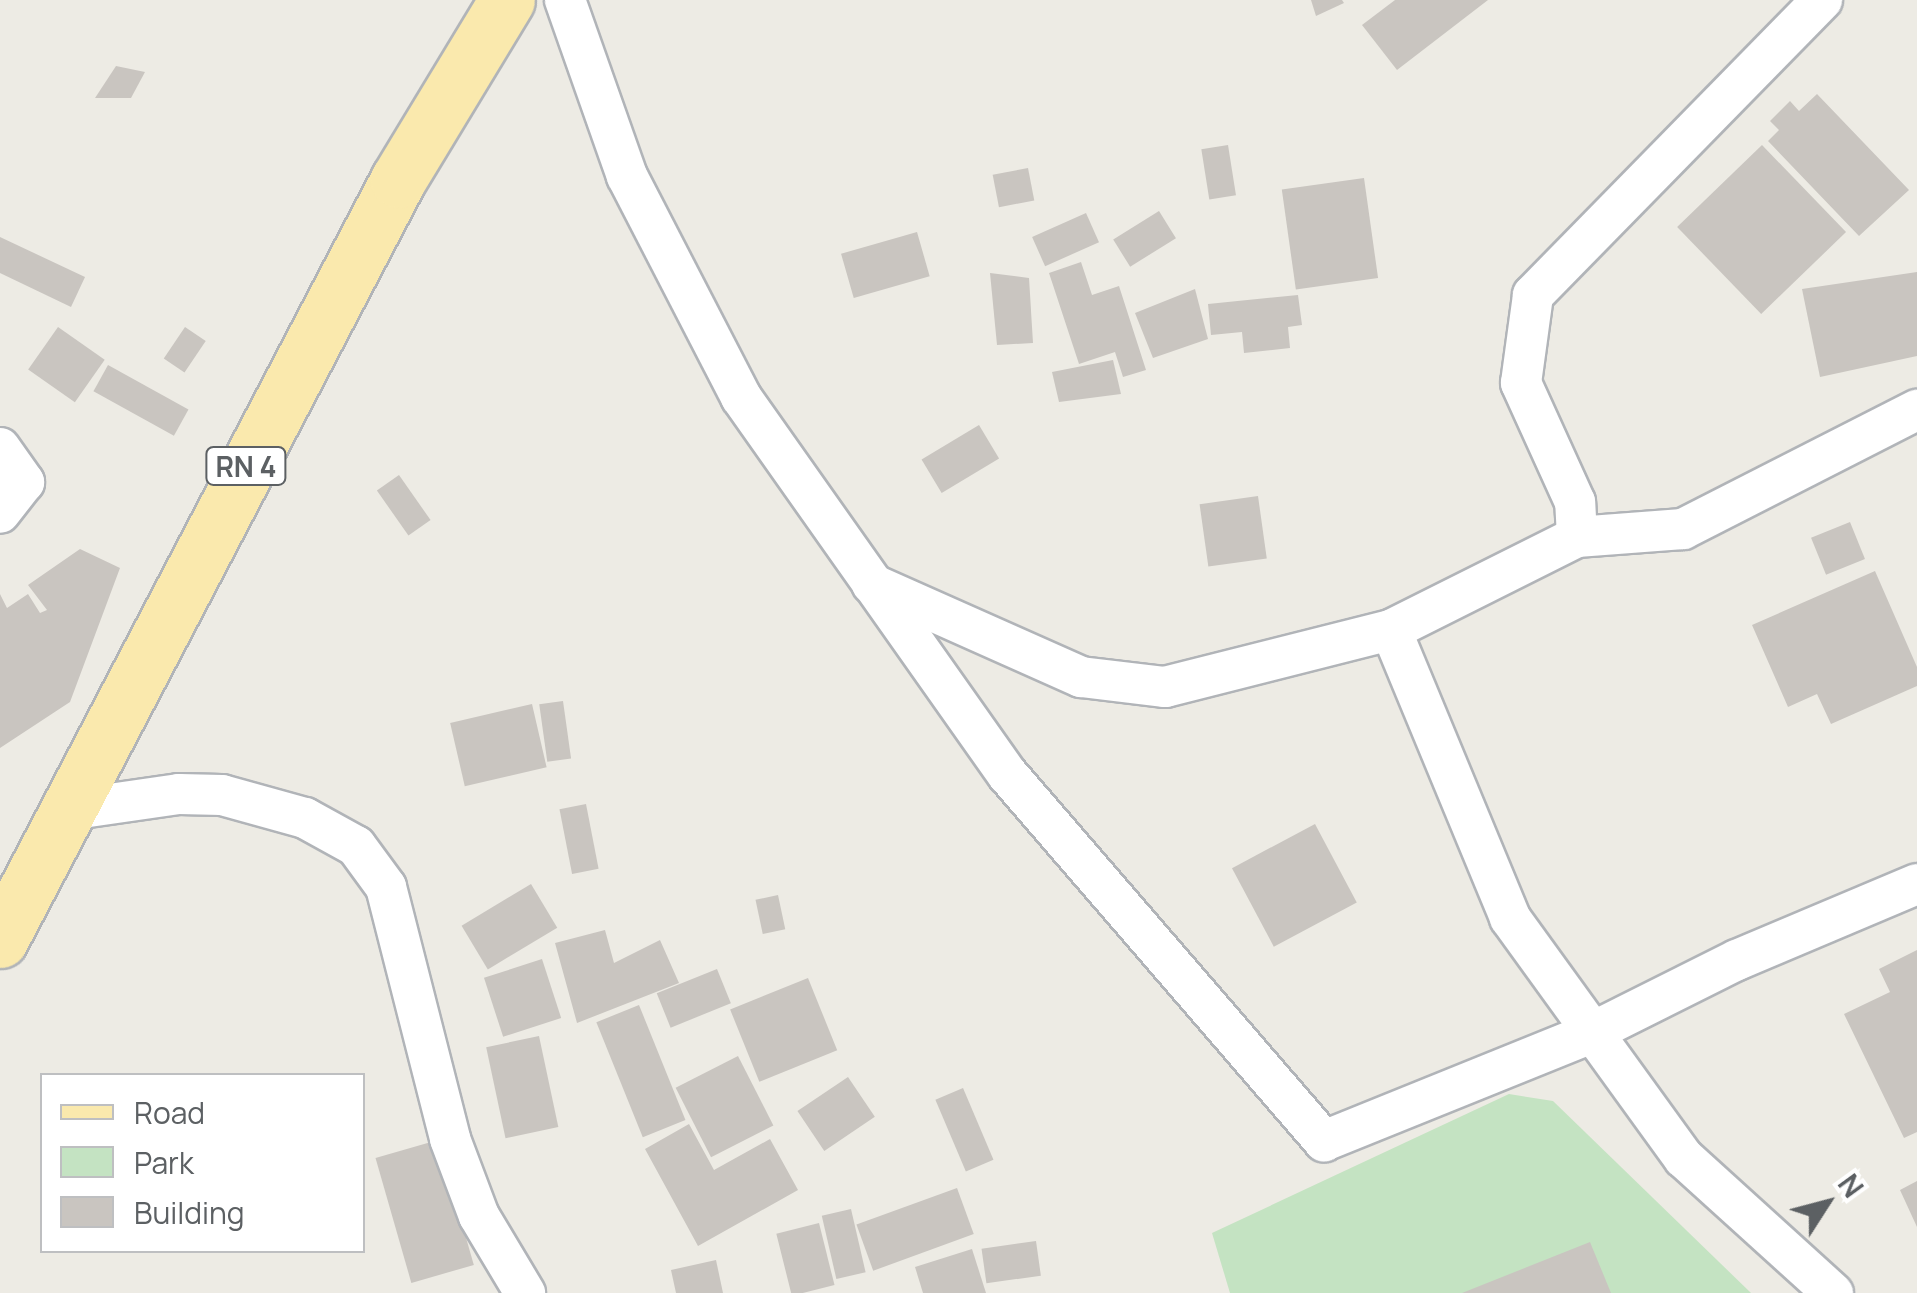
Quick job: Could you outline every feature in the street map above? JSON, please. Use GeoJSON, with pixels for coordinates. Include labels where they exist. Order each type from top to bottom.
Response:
{"type":"FeatureCollection","features":[{"type":"Feature","properties":{"kind":"main road","name":"RN 4"},"geometry":{"type":"LineString","coordinates":[[0,940],[398,180],[507,0]]}},
{"type":"Feature","properties":{"kind":"street"},"geometry":{"type":"LineString","coordinates":[[564,0],[627,176],[741,396],[1008,775],[1324,1141],[1589,1034],[1737,960],[1917,884]]}},
{"type":"Feature","properties":{"kind":"street"},"geometry":{"type":"LineString","coordinates":[[1577,537],[1574,502],[1521,383],[1533,296],[1822,0]]}},
{"type":"Feature","properties":{"kind":"street"},"geometry":{"type":"LineString","coordinates":[[872,584],[1082,677],[1165,687],[1390,630],[1577,537],[1683,529],[1917,410]]}},
{"type":"Feature","properties":{"kind":"street"},"geometry":{"type":"LineString","coordinates":[[0,448],[24,482],[0,513]]}},
{"type":"Feature","properties":{"kind":"street"},"geometry":{"type":"LineString","coordinates":[[1390,630],[1510,918],[1589,1034],[1684,1158],[1833,1293]]}},
{"type":"Feature","properties":{"kind":"street"},"geometry":{"type":"LineString","coordinates":[[68,810],[179,794],[222,796],[305,818],[356,846],[386,887],[462,1170],[479,1216],[525,1293]]}},
{"type":"Feature","properties":{"kind":"green space"},"geometry":{"type":"Polygon","coordinates":[[[1509,1094],[1553,1101],[1751,1293],[1230,1293],[1212,1233],[1509,1094]]]}},
{"type":"Feature","properties":{"kind":"building"},"geometry":{"type":"Polygon","coordinates":[[[1311,0],[1342,0],[1344,3],[1316,16],[1311,0]]]}},
{"type":"Feature","properties":{"kind":"building"},"geometry":{"type":"Polygon","coordinates":[[[1395,0],[1488,0],[1397,70],[1362,25],[1395,0]]]}},
{"type":"Feature","properties":{"kind":"building"},"geometry":{"type":"Polygon","coordinates":[[[116,66],[145,72],[131,98],[95,98],[116,66]]]}},
{"type":"Feature","properties":{"kind":"building"},"geometry":{"type":"Polygon","coordinates":[[[1817,94],[1909,190],[1859,236],[1768,141],[1779,130],[1770,121],[1790,101],[1799,111],[1817,94]]]}},
{"type":"Feature","properties":{"kind":"building"},"geometry":{"type":"Polygon","coordinates":[[[1228,145],[1236,195],[1209,200],[1201,149],[1228,145]]]}},
{"type":"Feature","properties":{"kind":"building"},"geometry":{"type":"Polygon","coordinates":[[[1762,145],[1846,232],[1761,314],[1677,227],[1762,145]]]}},
{"type":"Feature","properties":{"kind":"building"},"geometry":{"type":"Polygon","coordinates":[[[1028,168],[1034,200],[999,207],[993,175],[1028,168]]]}},
{"type":"Feature","properties":{"kind":"building"},"geometry":{"type":"Polygon","coordinates":[[[1364,178],[1378,278],[1296,290],[1282,190],[1364,178]]]}},
{"type":"Feature","properties":{"kind":"building"},"geometry":{"type":"Polygon","coordinates":[[[1159,211],[1176,238],[1130,267],[1113,240],[1159,211]]]}},
{"type":"Feature","properties":{"kind":"building"},"geometry":{"type":"Polygon","coordinates":[[[1086,213],[1099,242],[1045,266],[1032,237],[1086,213]]]}},
{"type":"Feature","properties":{"kind":"building"},"geometry":{"type":"Polygon","coordinates":[[[917,232],[930,276],[854,298],[841,254],[917,232]]]}},
{"type":"Feature","properties":{"kind":"building"},"geometry":{"type":"Polygon","coordinates":[[[0,237],[85,277],[71,307],[0,273],[0,237]]]}},
{"type":"Feature","properties":{"kind":"building"},"geometry":{"type":"Polygon","coordinates":[[[1081,262],[1092,295],[1119,286],[1146,370],[1123,377],[1115,352],[1079,364],[1049,273],[1081,262]]]}},
{"type":"Feature","properties":{"kind":"building"},"geometry":{"type":"Polygon","coordinates":[[[1917,272],[1917,356],[1820,377],[1802,289],[1917,272]]]}},
{"type":"Feature","properties":{"kind":"building"},"geometry":{"type":"Polygon","coordinates":[[[990,273],[1029,278],[1033,343],[997,345],[990,273]]]}},
{"type":"Feature","properties":{"kind":"building"},"geometry":{"type":"Polygon","coordinates":[[[1195,289],[1208,339],[1153,358],[1135,313],[1195,289]]]}},
{"type":"Feature","properties":{"kind":"building"},"geometry":{"type":"Polygon","coordinates":[[[1298,295],[1302,325],[1288,327],[1290,348],[1244,353],[1242,332],[1211,335],[1208,304],[1298,295]]]}},
{"type":"Feature","properties":{"kind":"building"},"geometry":{"type":"Polygon","coordinates":[[[58,327],[105,360],[75,402],[28,370],[58,327]]]}},
{"type":"Feature","properties":{"kind":"building"},"geometry":{"type":"Polygon","coordinates":[[[185,327],[206,341],[184,372],[164,359],[185,327]]]}},
{"type":"Feature","properties":{"kind":"building"},"geometry":{"type":"Polygon","coordinates":[[[1113,360],[1121,394],[1059,402],[1052,372],[1113,360]]]}},
{"type":"Feature","properties":{"kind":"building"},"geometry":{"type":"Polygon","coordinates":[[[108,365],[188,410],[174,436],[93,391],[108,365]]]}},
{"type":"Feature","properties":{"kind":"building"},"geometry":{"type":"Polygon","coordinates":[[[979,425],[999,458],[942,493],[922,460],[979,425]]]}},
{"type":"Feature","properties":{"kind":"building"},"geometry":{"type":"Polygon","coordinates":[[[399,475],[431,520],[408,536],[377,490],[399,475]]]}},
{"type":"Feature","properties":{"kind":"building"},"geometry":{"type":"Polygon","coordinates":[[[1258,496],[1267,558],[1208,567],[1200,504],[1258,496]]]}},
{"type":"Feature","properties":{"kind":"building"},"geometry":{"type":"Polygon","coordinates":[[[1850,522],[1865,559],[1826,575],[1811,538],[1850,522]]]}},
{"type":"Feature","properties":{"kind":"building"},"geometry":{"type":"Polygon","coordinates":[[[80,549],[120,568],[70,702],[0,748],[0,594],[7,608],[28,594],[40,613],[47,610],[28,585],[80,549]]]}},
{"type":"Feature","properties":{"kind":"building"},"geometry":{"type":"Polygon","coordinates":[[[1875,571],[1917,667],[1917,686],[1831,724],[1817,694],[1788,707],[1752,625],[1875,571]]]}},
{"type":"Feature","properties":{"kind":"building"},"geometry":{"type":"Polygon","coordinates":[[[563,701],[571,758],[547,762],[539,704],[563,701]]]}},
{"type":"Feature","properties":{"kind":"building"},"geometry":{"type":"Polygon","coordinates":[[[532,704],[547,767],[465,786],[450,723],[532,704]]]}},
{"type":"Feature","properties":{"kind":"building"},"geometry":{"type":"Polygon","coordinates":[[[586,804],[599,869],[572,874],[559,809],[586,804]]]}},
{"type":"Feature","properties":{"kind":"building"},"geometry":{"type":"Polygon","coordinates":[[[1315,824],[1357,903],[1274,947],[1232,868],[1315,824]]]}},
{"type":"Feature","properties":{"kind":"building"},"geometry":{"type":"Polygon","coordinates":[[[531,884],[557,928],[488,969],[462,926],[531,884]]]}},
{"type":"Feature","properties":{"kind":"building"},"geometry":{"type":"Polygon","coordinates":[[[778,895],[785,929],[763,934],[756,900],[778,895]]]}},
{"type":"Feature","properties":{"kind":"building"},"geometry":{"type":"Polygon","coordinates":[[[605,930],[614,963],[660,940],[679,983],[577,1023],[555,943],[605,930]]]}},
{"type":"Feature","properties":{"kind":"building"},"geometry":{"type":"Polygon","coordinates":[[[1917,950],[1917,1132],[1904,1138],[1844,1014],[1890,992],[1879,969],[1917,950]]]}},
{"type":"Feature","properties":{"kind":"building"},"geometry":{"type":"Polygon","coordinates":[[[542,959],[561,1018],[503,1037],[484,978],[542,959]]]}},
{"type":"Feature","properties":{"kind":"building"},"geometry":{"type":"Polygon","coordinates":[[[717,969],[731,1003],[671,1028],[657,993],[717,969]]]}},
{"type":"Feature","properties":{"kind":"building"},"geometry":{"type":"Polygon","coordinates":[[[808,978],[837,1050],[759,1082],[730,1009],[808,978]]]}},
{"type":"Feature","properties":{"kind":"building"},"geometry":{"type":"Polygon","coordinates":[[[639,1005],[685,1120],[643,1137],[596,1022],[639,1005]]]}},
{"type":"Feature","properties":{"kind":"building"},"geometry":{"type":"Polygon","coordinates":[[[539,1036],[558,1127],[506,1138],[486,1047],[539,1036]]]}},
{"type":"Feature","properties":{"kind":"building"},"geometry":{"type":"Polygon","coordinates":[[[738,1056],[773,1125],[711,1157],[676,1088],[738,1056]]]}},
{"type":"Feature","properties":{"kind":"building"},"geometry":{"type":"Polygon","coordinates":[[[848,1077],[875,1117],[824,1151],[797,1111],[848,1077]]]}},
{"type":"Feature","properties":{"kind":"building"},"geometry":{"type":"Polygon","coordinates":[[[963,1088],[993,1160],[966,1172],[935,1100],[963,1088]]]}},
{"type":"Feature","properties":{"kind":"building"},"geometry":{"type":"Polygon","coordinates":[[[689,1124],[714,1170],[770,1139],[798,1190],[698,1246],[645,1149],[689,1124]]]}},
{"type":"Feature","properties":{"kind":"building"},"geometry":{"type":"Polygon","coordinates":[[[438,1140],[474,1265],[411,1283],[376,1158],[438,1140]]]}},
{"type":"Feature","properties":{"kind":"building"},"geometry":{"type":"Polygon","coordinates":[[[1917,1181],[1917,1227],[1900,1190],[1917,1181]]]}},
{"type":"Feature","properties":{"kind":"building"},"geometry":{"type":"Polygon","coordinates":[[[957,1188],[974,1234],[873,1271],[856,1225],[957,1188]]]}},
{"type":"Feature","properties":{"kind":"building"},"geometry":{"type":"Polygon","coordinates":[[[851,1209],[866,1272],[836,1279],[822,1216],[851,1209]]]}},
{"type":"Feature","properties":{"kind":"building"},"geometry":{"type":"Polygon","coordinates":[[[819,1223],[834,1285],[791,1293],[776,1234],[819,1223]]]}},
{"type":"Feature","properties":{"kind":"building"},"geometry":{"type":"Polygon","coordinates":[[[1036,1241],[1041,1276],[986,1283],[982,1249],[1036,1241]]]}},
{"type":"Feature","properties":{"kind":"building"},"geometry":{"type":"Polygon","coordinates":[[[1590,1242],[1611,1293],[1462,1293],[1590,1242]]]}},
{"type":"Feature","properties":{"kind":"building"},"geometry":{"type":"Polygon","coordinates":[[[972,1249],[986,1293],[923,1293],[915,1267],[972,1249]]]}},
{"type":"Feature","properties":{"kind":"building"},"geometry":{"type":"Polygon","coordinates":[[[716,1260],[723,1293],[676,1293],[671,1270],[716,1260]]]}}]}
